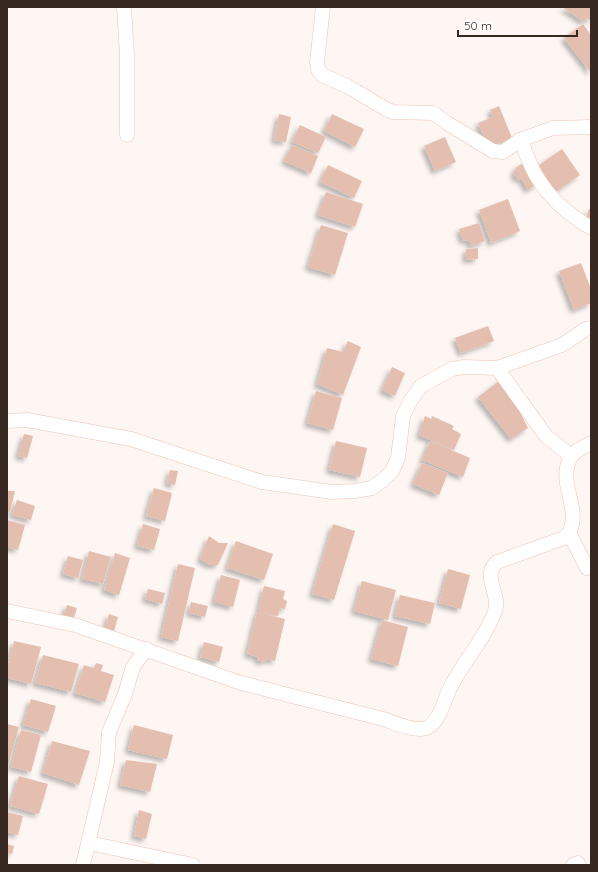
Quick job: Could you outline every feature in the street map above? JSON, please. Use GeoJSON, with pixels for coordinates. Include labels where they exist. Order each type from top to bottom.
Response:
{"type":"FeatureCollection","features":[{"type":"Feature","properties":{"kind":"street"},"geometry":{"type":"LineString","coordinates":[[124,7],[127,56],[127,135]]}},
{"type":"Feature","properties":{"kind":"street"},"geometry":{"type":"LineString","coordinates":[[323,7],[317,62],[318,69],[322,75],[347,86],[369,100],[393,112],[433,112],[447,123],[493,151],[503,152],[520,140],[553,128],[591,127]]}},
{"type":"Feature","properties":{"kind":"street"},"geometry":{"type":"LineString","coordinates":[[520,140],[537,177],[555,201],[572,216],[591,228]]}},
{"type":"Feature","properties":{"kind":"street"},"geometry":{"type":"LineString","coordinates":[[7,421],[27,420],[131,439],[262,482],[332,492],[356,491],[372,488],[392,471],[398,458],[403,416],[411,400],[421,386],[452,369],[464,367],[480,369],[497,368],[562,345],[586,329],[591,328]]}},
{"type":"Feature","properties":{"kind":"street"},"geometry":{"type":"LineString","coordinates":[[497,368],[546,436],[571,456]]}},
{"type":"Feature","properties":{"kind":"street"},"geometry":{"type":"LineString","coordinates":[[7,611],[75,625],[241,683],[387,720],[403,726],[419,729],[427,728],[434,722],[440,712],[451,687],[482,638],[495,610],[496,603],[491,577],[492,567],[497,562],[564,538],[569,533],[572,527],[572,517],[566,480],[566,466],[571,456],[579,449],[591,443]]}},
{"type":"Feature","properties":{"kind":"street"},"geometry":{"type":"LineString","coordinates":[[569,533],[587,568]]}},
{"type":"Feature","properties":{"kind":"street"},"geometry":{"type":"LineString","coordinates":[[125,642],[133,666]]}},
{"type":"Feature","properties":{"kind":"street"},"geometry":{"type":"LineString","coordinates":[[83,865],[106,762],[109,732],[125,694],[133,666],[146,649]]}},
{"type":"Feature","properties":{"kind":"street"},"geometry":{"type":"LineString","coordinates":[[89,843],[192,865]]}},
{"type":"Feature","properties":{"kind":"street"},"geometry":{"type":"LineString","coordinates":[[573,865],[578,863],[578,865]]}},
{"type":"Feature","properties":{"kind":"building"},"geometry":{"type":"Polygon","coordinates":[[[562,7],[591,7],[591,21],[586,18],[584,22],[562,7]]]}},
{"type":"Feature","properties":{"kind":"building"},"geometry":{"type":"Polygon","coordinates":[[[583,24],[591,35],[591,73],[564,38],[583,24]]]}},
{"type":"Feature","properties":{"kind":"building"},"geometry":{"type":"Polygon","coordinates":[[[499,106],[512,138],[489,148],[478,123],[493,117],[490,110],[499,106]]]}},
{"type":"Feature","properties":{"kind":"building"},"geometry":{"type":"Polygon","coordinates":[[[279,114],[291,117],[286,142],[274,140],[279,114]]]}},
{"type":"Feature","properties":{"kind":"building"},"geometry":{"type":"Polygon","coordinates":[[[332,114],[364,129],[355,147],[324,131],[332,114]]]}},
{"type":"Feature","properties":{"kind":"building"},"geometry":{"type":"Polygon","coordinates":[[[300,125],[326,137],[318,153],[292,142],[300,125]]]}},
{"type":"Feature","properties":{"kind":"building"},"geometry":{"type":"Polygon","coordinates":[[[445,137],[456,162],[435,171],[424,146],[445,137]]]}},
{"type":"Feature","properties":{"kind":"building"},"geometry":{"type":"Polygon","coordinates":[[[292,145],[318,156],[311,173],[284,161],[292,145]]]}},
{"type":"Feature","properties":{"kind":"building"},"geometry":{"type":"Polygon","coordinates":[[[562,149],[580,175],[553,194],[535,168],[562,149]]]}},
{"type":"Feature","properties":{"kind":"building"},"geometry":{"type":"Polygon","coordinates":[[[525,162],[538,184],[528,190],[521,178],[518,180],[513,172],[517,170],[515,168],[525,162]]]}},
{"type":"Feature","properties":{"kind":"building"},"geometry":{"type":"Polygon","coordinates":[[[328,165],[362,181],[354,198],[320,182],[328,165]]]}},
{"type":"Feature","properties":{"kind":"building"},"geometry":{"type":"Polygon","coordinates":[[[326,192],[363,204],[355,227],[318,215],[326,192]]]}},
{"type":"Feature","properties":{"kind":"building"},"geometry":{"type":"Polygon","coordinates":[[[508,199],[520,231],[491,243],[479,210],[508,199]]]}},
{"type":"Feature","properties":{"kind":"building"},"geometry":{"type":"Polygon","coordinates":[[[589,209],[591,209],[591,223],[585,221],[589,209]]]}},
{"type":"Feature","properties":{"kind":"building"},"geometry":{"type":"Polygon","coordinates":[[[479,223],[485,241],[471,246],[469,240],[463,241],[459,229],[479,223]]]}},
{"type":"Feature","properties":{"kind":"building"},"geometry":{"type":"Polygon","coordinates":[[[321,225],[348,233],[335,275],[308,267],[321,225]]]}},
{"type":"Feature","properties":{"kind":"building"},"geometry":{"type":"Polygon","coordinates":[[[478,248],[478,259],[466,260],[466,249],[478,248]]]}},
{"type":"Feature","properties":{"kind":"building"},"geometry":{"type":"Polygon","coordinates":[[[581,263],[591,289],[591,303],[574,310],[559,271],[581,263]]]}},
{"type":"Feature","properties":{"kind":"building"},"geometry":{"type":"Polygon","coordinates":[[[488,326],[494,341],[461,353],[455,338],[488,326]]]}},
{"type":"Feature","properties":{"kind":"building"},"geometry":{"type":"Polygon","coordinates":[[[348,341],[361,347],[343,395],[317,384],[327,348],[343,352],[348,341]]]}},
{"type":"Feature","properties":{"kind":"building"},"geometry":{"type":"Polygon","coordinates":[[[392,367],[405,373],[395,396],[382,390],[392,367]]]}},
{"type":"Feature","properties":{"kind":"building"},"geometry":{"type":"Polygon","coordinates":[[[503,378],[528,428],[511,439],[478,397],[503,378]]]}},
{"type":"Feature","properties":{"kind":"building"},"geometry":{"type":"Polygon","coordinates":[[[316,391],[342,398],[333,430],[307,423],[316,391]]]}},
{"type":"Feature","properties":{"kind":"building"},"geometry":{"type":"Polygon","coordinates":[[[425,416],[431,419],[432,416],[454,426],[452,429],[461,434],[454,450],[419,435],[425,416]]]}},
{"type":"Feature","properties":{"kind":"building"},"geometry":{"type":"Polygon","coordinates":[[[24,434],[33,436],[27,458],[18,456],[24,434]]]}},
{"type":"Feature","properties":{"kind":"building"},"geometry":{"type":"Polygon","coordinates":[[[336,441],[367,448],[360,477],[329,470],[336,441]]]}},
{"type":"Feature","properties":{"kind":"building"},"geometry":{"type":"Polygon","coordinates":[[[430,441],[470,458],[463,477],[422,460],[430,441]]]}},
{"type":"Feature","properties":{"kind":"building"},"geometry":{"type":"Polygon","coordinates":[[[422,463],[448,473],[439,495],[413,484],[422,463]]]}},
{"type":"Feature","properties":{"kind":"building"},"geometry":{"type":"Polygon","coordinates":[[[170,470],[178,471],[175,485],[167,483],[170,470]]]}},
{"type":"Feature","properties":{"kind":"building"},"geometry":{"type":"Polygon","coordinates":[[[154,488],[172,493],[165,521],[146,516],[154,488]]]}},
{"type":"Feature","properties":{"kind":"building"},"geometry":{"type":"Polygon","coordinates":[[[7,491],[15,491],[10,512],[7,512],[7,491]]]}},
{"type":"Feature","properties":{"kind":"building"},"geometry":{"type":"Polygon","coordinates":[[[17,500],[35,506],[31,520],[12,515],[17,500]]]}},
{"type":"Feature","properties":{"kind":"building"},"geometry":{"type":"Polygon","coordinates":[[[7,520],[25,525],[18,550],[7,547],[7,520]]]}},
{"type":"Feature","properties":{"kind":"building"},"geometry":{"type":"Polygon","coordinates":[[[143,524],[160,529],[154,550],[137,546],[143,524]]]}},
{"type":"Feature","properties":{"kind":"building"},"geometry":{"type":"Polygon","coordinates":[[[333,524],[355,531],[334,600],[312,594],[333,524]]]}},
{"type":"Feature","properties":{"kind":"building"},"geometry":{"type":"Polygon","coordinates":[[[209,536],[219,543],[228,543],[218,565],[210,565],[200,559],[209,536]]]}},
{"type":"Feature","properties":{"kind":"building"},"geometry":{"type":"Polygon","coordinates":[[[236,541],[273,554],[264,580],[227,568],[236,541]]]}},
{"type":"Feature","properties":{"kind":"building"},"geometry":{"type":"Polygon","coordinates":[[[89,551],[111,557],[103,584],[82,579],[89,551]]]}},
{"type":"Feature","properties":{"kind":"building"},"geometry":{"type":"Polygon","coordinates":[[[115,553],[130,558],[119,595],[104,590],[115,553]]]}},
{"type":"Feature","properties":{"kind":"building"},"geometry":{"type":"Polygon","coordinates":[[[68,556],[83,560],[78,578],[63,574],[68,556]]]}},
{"type":"Feature","properties":{"kind":"building"},"geometry":{"type":"Polygon","coordinates":[[[178,564],[195,568],[178,641],[161,637],[178,564]]]}},
{"type":"Feature","properties":{"kind":"building"},"geometry":{"type":"Polygon","coordinates":[[[448,569],[470,575],[461,609],[439,603],[448,569]]]}},
{"type":"Feature","properties":{"kind":"building"},"geometry":{"type":"Polygon","coordinates":[[[221,575],[240,580],[233,607],[214,602],[221,575]]]}},
{"type":"Feature","properties":{"kind":"building"},"geometry":{"type":"Polygon","coordinates":[[[362,581],[396,590],[388,620],[354,611],[362,581]]]}},
{"type":"Feature","properties":{"kind":"building"},"geometry":{"type":"Polygon","coordinates":[[[264,586],[285,591],[283,599],[287,601],[285,609],[280,608],[278,616],[258,612],[264,586]]]}},
{"type":"Feature","properties":{"kind":"building"},"geometry":{"type":"Polygon","coordinates":[[[148,589],[165,593],[162,604],[145,599],[148,589]]]}},
{"type":"Feature","properties":{"kind":"building"},"geometry":{"type":"Polygon","coordinates":[[[400,595],[435,603],[430,624],[395,616],[400,595]]]}},
{"type":"Feature","properties":{"kind":"building"},"geometry":{"type":"Polygon","coordinates":[[[191,602],[208,606],[205,617],[189,613],[191,602]]]}},
{"type":"Feature","properties":{"kind":"building"},"geometry":{"type":"Polygon","coordinates":[[[67,605],[77,608],[73,621],[63,617],[67,605]]]}},
{"type":"Feature","properties":{"kind":"building"},"geometry":{"type":"Polygon","coordinates":[[[257,612],[285,619],[275,661],[266,659],[265,662],[257,660],[258,657],[247,654],[257,612]]]}},
{"type":"Feature","properties":{"kind":"building"},"geometry":{"type":"Polygon","coordinates":[[[109,614],[118,617],[114,631],[105,628],[109,614]]]}},
{"type":"Feature","properties":{"kind":"building"},"geometry":{"type":"Polygon","coordinates":[[[382,620],[408,627],[398,666],[371,659],[382,620]]]}},
{"type":"Feature","properties":{"kind":"building"},"geometry":{"type":"Polygon","coordinates":[[[14,641],[41,647],[31,684],[7,678],[7,669],[14,641]]]}},
{"type":"Feature","properties":{"kind":"building"},"geometry":{"type":"Polygon","coordinates":[[[204,642],[223,647],[219,662],[200,657],[204,642]]]}},
{"type":"Feature","properties":{"kind":"building"},"geometry":{"type":"Polygon","coordinates":[[[43,655],[79,664],[71,692],[35,683],[43,655]]]}},
{"type":"Feature","properties":{"kind":"building"},"geometry":{"type":"Polygon","coordinates":[[[96,663],[103,665],[101,671],[114,675],[105,702],[75,693],[84,665],[94,668],[96,663]]]}},
{"type":"Feature","properties":{"kind":"building"},"geometry":{"type":"Polygon","coordinates":[[[31,699],[56,706],[48,732],[23,725],[31,699]]]}},
{"type":"Feature","properties":{"kind":"building"},"geometry":{"type":"Polygon","coordinates":[[[7,724],[19,727],[8,766],[7,766],[7,724]]]}},
{"type":"Feature","properties":{"kind":"building"},"geometry":{"type":"Polygon","coordinates":[[[134,725],[173,735],[167,759],[128,750],[134,725]]]}},
{"type":"Feature","properties":{"kind":"building"},"geometry":{"type":"Polygon","coordinates":[[[21,730],[41,735],[31,772],[11,767],[21,730]]]}},
{"type":"Feature","properties":{"kind":"building"},"geometry":{"type":"Polygon","coordinates":[[[52,741],[90,751],[79,785],[43,773],[52,741]]]}},
{"type":"Feature","properties":{"kind":"building"},"geometry":{"type":"Polygon","coordinates":[[[126,760],[157,764],[150,792],[120,785],[126,760]]]}},
{"type":"Feature","properties":{"kind":"building"},"geometry":{"type":"Polygon","coordinates":[[[19,776],[48,784],[39,814],[10,806],[19,776]]]}},
{"type":"Feature","properties":{"kind":"building"},"geometry":{"type":"Polygon","coordinates":[[[139,810],[152,814],[146,839],[134,836],[139,810]]]}},
{"type":"Feature","properties":{"kind":"building"},"geometry":{"type":"Polygon","coordinates":[[[7,812],[23,816],[18,835],[7,832],[7,812]]]}},
{"type":"Feature","properties":{"kind":"building"},"geometry":{"type":"Polygon","coordinates":[[[7,844],[14,846],[12,854],[7,853],[7,844]]]}}]}
